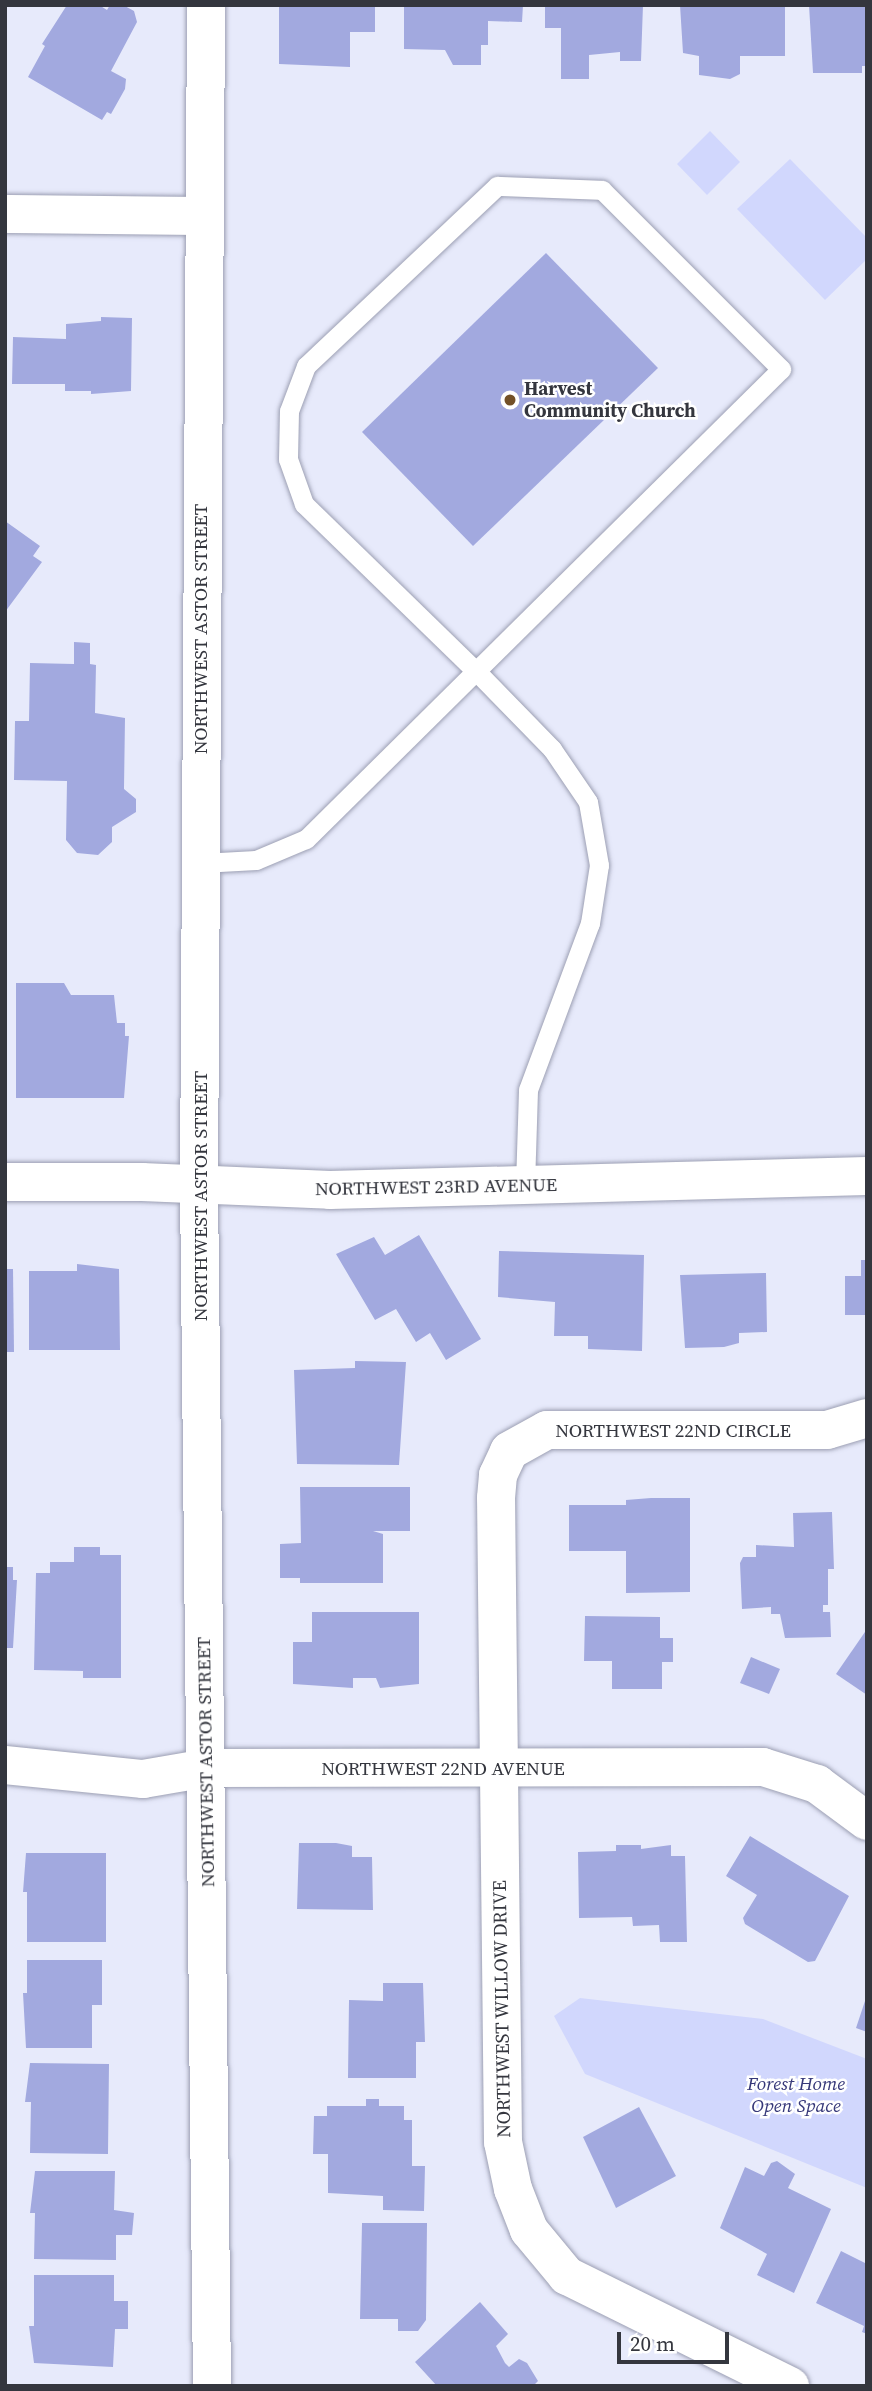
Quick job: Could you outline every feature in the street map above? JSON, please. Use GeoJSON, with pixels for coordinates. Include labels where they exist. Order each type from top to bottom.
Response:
{"type":"FeatureCollection","features":[{"type":"Feature","properties":{"kind":"street","name":"NORTHWEST ASTOR STREET"},"geometry":{"type":"LineString","coordinates":[[206,5],[199,1186],[212,2386]]}},
{"type":"Feature","properties":{"kind":"street"},"geometry":{"type":"LineString","coordinates":[[5,214],[203,216]]}},
{"type":"Feature","properties":{"kind":"street","name":"NORTHWEST 23RD AVENUE"},"geometry":{"type":"LineString","coordinates":[[5,1182],[330,1190],[867,1176]]}},
{"type":"Feature","properties":{"kind":"street","name":"NORTHWEST 22ND CIRCLE"},"geometry":{"type":"LineString","coordinates":[[498,1771],[496,1498],[498,1475],[509,1451],[547,1430],[827,1430],[867,1418]]}},
{"type":"Feature","properties":{"kind":"street","name":"NORTHWEST 22ND AVENUE"},"geometry":{"type":"LineString","coordinates":[[5,1765],[143,1779],[207,1768],[498,1771],[763,1767],[817,1784],[867,1821]]}},
{"type":"Feature","properties":{"kind":"street","name":"NORTHWEST WILLOW DRIVE"},"geometry":{"type":"LineString","coordinates":[[498,1771],[503,2142],[513,2189],[529,2230],[567,2276],[790,2386]]}},
{"type":"Feature","properties":{"kind":"lane"},"geometry":{"type":"LineString","coordinates":[[201,863],[256,860],[306,839],[476,671],[780,369],[602,190],[497,186],[306,366],[289,411],[288,459],[304,504],[476,671],[552,748],[588,802],[599,865],[590,923],[528,1090],[524,1186]]}},
{"type":"Feature","properties":{"kind":"green space"},"geometry":{"type":"Polygon","coordinates":[[[710,131],[740,162],[707,195],[677,164],[710,131]]]}},
{"type":"Feature","properties":{"kind":"green space"},"geometry":{"type":"Polygon","coordinates":[[[790,159],[867,238],[867,259],[825,300],[737,209],[790,159]]]}},
{"type":"Feature","properties":{"kind":"green space","name":"Forest Home Open Space"},"geometry":{"type":"Polygon","coordinates":[[[580,1998],[763,2019],[867,2059],[867,2188],[585,2074],[554,2016],[580,1998]]]}},
{"type":"Feature","properties":{"kind":"building"},"geometry":{"type":"Polygon","coordinates":[[[67,5],[99,5],[107,10],[110,5],[123,5],[134,11],[137,22],[111,71],[126,79],[125,89],[111,114],[107,112],[102,120],[28,77],[45,46],[42,44],[67,5]]]}},
{"type":"Feature","properties":{"kind":"building"},"geometry":{"type":"Polygon","coordinates":[[[279,5],[375,5],[375,32],[350,32],[350,67],[279,64],[279,5]]]}},
{"type":"Feature","properties":{"kind":"building"},"geometry":{"type":"Polygon","coordinates":[[[404,5],[523,5],[522,22],[488,21],[488,45],[481,45],[481,65],[453,65],[445,50],[404,49],[404,5]]]}},
{"type":"Feature","properties":{"kind":"building"},"geometry":{"type":"Polygon","coordinates":[[[545,5],[643,5],[641,61],[620,61],[620,52],[589,55],[589,79],[561,79],[561,28],[545,28],[545,5]]]}},
{"type":"Feature","properties":{"kind":"building"},"geometry":{"type":"Polygon","coordinates":[[[680,5],[785,5],[785,56],[740,56],[740,74],[730,79],[699,75],[699,56],[683,53],[680,5]]]}},
{"type":"Feature","properties":{"kind":"building"},"geometry":{"type":"Polygon","coordinates":[[[809,5],[867,5],[867,66],[862,66],[862,73],[813,73],[809,5]]]}},
{"type":"Feature","properties":{"kind":"building","name":"Harvest Community Church"},"geometry":{"type":"Polygon","coordinates":[[[546,253],[658,368],[473,546],[362,432],[546,253]]]}},
{"type":"Feature","properties":{"kind":"building"},"geometry":{"type":"Polygon","coordinates":[[[101,317],[132,318],[131,391],[91,394],[91,391],[65,391],[65,384],[12,384],[13,337],[66,339],[66,324],[101,321],[101,317]]]}},
{"type":"Feature","properties":{"kind":"building"},"geometry":{"type":"Polygon","coordinates":[[[5,521],[40,546],[33,556],[42,562],[5,612],[5,521]]]}},
{"type":"Feature","properties":{"kind":"building"},"geometry":{"type":"Polygon","coordinates":[[[74,642],[90,643],[90,664],[96,665],[95,713],[125,718],[124,789],[136,799],[136,812],[112,827],[112,842],[98,855],[77,853],[66,840],[67,781],[14,780],[15,721],[29,721],[30,663],[74,664],[74,642]]]}},
{"type":"Feature","properties":{"kind":"building"},"geometry":{"type":"Polygon","coordinates":[[[16,983],[64,983],[71,995],[114,995],[117,1023],[125,1023],[125,1036],[129,1036],[124,1098],[16,1098],[16,983]]]}},
{"type":"Feature","properties":{"kind":"building"},"geometry":{"type":"Polygon","coordinates":[[[419,1235],[481,1339],[446,1360],[430,1333],[416,1342],[396,1309],[375,1320],[336,1254],[374,1237],[385,1255],[419,1235]]]}},
{"type":"Feature","properties":{"kind":"building"},"geometry":{"type":"Polygon","coordinates":[[[499,1251],[644,1255],[642,1351],[588,1349],[588,1336],[554,1336],[555,1302],[498,1297],[499,1251]]]}},
{"type":"Feature","properties":{"kind":"building"},"geometry":{"type":"Polygon","coordinates":[[[861,1260],[867,1260],[867,1315],[845,1315],[845,1276],[861,1276],[861,1260]]]}},
{"type":"Feature","properties":{"kind":"building"},"geometry":{"type":"Polygon","coordinates":[[[77,1264],[119,1269],[120,1350],[29,1350],[29,1271],[77,1271],[77,1264]]]}},
{"type":"Feature","properties":{"kind":"building"},"geometry":{"type":"Polygon","coordinates":[[[5,1269],[13,1269],[14,1352],[5,1352],[5,1269]]]}},
{"type":"Feature","properties":{"kind":"building"},"geometry":{"type":"Polygon","coordinates":[[[766,1273],[767,1332],[739,1333],[739,1343],[724,1347],[685,1348],[680,1275],[766,1273]]]}},
{"type":"Feature","properties":{"kind":"building"},"geometry":{"type":"Polygon","coordinates":[[[355,1361],[406,1362],[399,1465],[297,1464],[294,1370],[355,1368],[355,1361]]]}},
{"type":"Feature","properties":{"kind":"building"},"geometry":{"type":"Polygon","coordinates":[[[300,1487],[410,1487],[410,1531],[373,1531],[383,1534],[383,1583],[300,1583],[300,1578],[280,1578],[280,1544],[301,1543],[300,1487]]]}},
{"type":"Feature","properties":{"kind":"building"},"geometry":{"type":"Polygon","coordinates":[[[690,1498],[690,1592],[626,1593],[626,1551],[569,1551],[569,1505],[626,1505],[626,1500],[690,1498]]]}},
{"type":"Feature","properties":{"kind":"building"},"geometry":{"type":"Polygon","coordinates":[[[832,1512],[834,1569],[828,1569],[828,1605],[823,1605],[823,1612],[830,1612],[831,1637],[785,1638],[780,1614],[771,1614],[771,1607],[742,1609],[740,1563],[743,1557],[756,1557],[756,1545],[794,1547],[793,1513],[832,1512]]]}},
{"type":"Feature","properties":{"kind":"building"},"geometry":{"type":"Polygon","coordinates":[[[74,1547],[100,1547],[100,1555],[121,1555],[121,1678],[83,1678],[83,1671],[34,1670],[36,1573],[50,1573],[50,1562],[74,1562],[74,1547]]]}},
{"type":"Feature","properties":{"kind":"building"},"geometry":{"type":"Polygon","coordinates":[[[5,1567],[13,1567],[13,1580],[17,1580],[13,1648],[5,1648],[5,1567]]]}},
{"type":"Feature","properties":{"kind":"building"},"geometry":{"type":"Polygon","coordinates":[[[312,1612],[419,1612],[419,1684],[380,1688],[376,1678],[353,1678],[353,1688],[293,1684],[293,1642],[312,1642],[312,1612]]]}},
{"type":"Feature","properties":{"kind":"building"},"geometry":{"type":"Polygon","coordinates":[[[585,1616],[660,1617],[660,1638],[673,1638],[673,1662],[662,1662],[662,1689],[612,1689],[612,1661],[584,1661],[585,1616]]]}},
{"type":"Feature","properties":{"kind":"building"},"geometry":{"type":"Polygon","coordinates":[[[867,1629],[867,1695],[836,1674],[867,1629]]]}},
{"type":"Feature","properties":{"kind":"building"},"geometry":{"type":"Polygon","coordinates":[[[751,1657],[780,1669],[769,1694],[740,1683],[751,1657]]]}},
{"type":"Feature","properties":{"kind":"building"},"geometry":{"type":"Polygon","coordinates":[[[750,1836],[849,1896],[815,1961],[808,1962],[745,1924],[743,1918],[757,1895],[726,1876],[750,1836]]]}},
{"type":"Feature","properties":{"kind":"building"},"geometry":{"type":"Polygon","coordinates":[[[299,1843],[352,1846],[352,1857],[372,1857],[373,1910],[297,1909],[299,1843]]]}},
{"type":"Feature","properties":{"kind":"building"},"geometry":{"type":"Polygon","coordinates":[[[616,1845],[641,1845],[641,1849],[671,1845],[671,1856],[685,1856],[687,1942],[660,1942],[659,1925],[633,1926],[632,1917],[579,1918],[578,1852],[616,1851],[616,1845]]]}},
{"type":"Feature","properties":{"kind":"building"},"geometry":{"type":"Polygon","coordinates":[[[26,1853],[106,1853],[106,1942],[27,1942],[27,1892],[23,1892],[26,1853]]]}},
{"type":"Feature","properties":{"kind":"building"},"geometry":{"type":"Polygon","coordinates":[[[27,1960],[102,1960],[102,2005],[92,2005],[92,2048],[26,2048],[23,1993],[27,1993],[27,1960]]]}},
{"type":"Feature","properties":{"kind":"building"},"geometry":{"type":"Polygon","coordinates":[[[383,1983],[423,1983],[425,2042],[416,2042],[416,2078],[348,2078],[349,2000],[383,2001],[383,1983]]]}},
{"type":"Feature","properties":{"kind":"building"},"geometry":{"type":"Polygon","coordinates":[[[867,1998],[867,2032],[856,2028],[867,1998]]]}},
{"type":"Feature","properties":{"kind":"building"},"geometry":{"type":"Polygon","coordinates":[[[30,2063],[109,2064],[108,2154],[30,2153],[31,2102],[25,2102],[30,2063]]]}},
{"type":"Feature","properties":{"kind":"building"},"geometry":{"type":"Polygon","coordinates":[[[366,2099],[379,2099],[379,2106],[404,2106],[404,2120],[412,2120],[412,2166],[425,2166],[424,2211],[383,2210],[383,2196],[328,2193],[328,2154],[313,2154],[314,2116],[327,2116],[327,2106],[366,2106],[366,2099]]]}},
{"type":"Feature","properties":{"kind":"building"},"geometry":{"type":"Polygon","coordinates":[[[639,2107],[676,2176],[616,2208],[583,2137],[639,2107]]]}},
{"type":"Feature","properties":{"kind":"building"},"geometry":{"type":"Polygon","coordinates":[[[777,2161],[795,2174],[788,2188],[831,2209],[794,2293],[757,2275],[767,2254],[720,2228],[745,2167],[764,2176],[771,2163],[777,2161]]]}},
{"type":"Feature","properties":{"kind":"building"},"geometry":{"type":"Polygon","coordinates":[[[35,2171],[115,2171],[114,2210],[134,2213],[132,2235],[116,2235],[116,2260],[34,2259],[35,2213],[30,2213],[35,2171]]]}},
{"type":"Feature","properties":{"kind":"building"},"geometry":{"type":"Polygon","coordinates":[[[362,2223],[427,2223],[426,2320],[418,2331],[398,2331],[398,2319],[360,2319],[362,2223]]]}},
{"type":"Feature","properties":{"kind":"building"},"geometry":{"type":"Polygon","coordinates":[[[841,2251],[867,2264],[867,2334],[862,2332],[864,2326],[816,2303],[841,2251]]]}},
{"type":"Feature","properties":{"kind":"building"},"geometry":{"type":"Polygon","coordinates":[[[34,2275],[114,2275],[114,2301],[128,2301],[128,2329],[115,2329],[113,2367],[34,2363],[29,2326],[34,2326],[34,2275]]]}},
{"type":"Feature","properties":{"kind":"building"},"geometry":{"type":"Polygon","coordinates":[[[480,2302],[508,2334],[496,2346],[505,2363],[509,2367],[519,2359],[527,2363],[538,2381],[533,2386],[437,2386],[415,2362],[480,2302]]]}},
{"type":"Feature","properties":{"kind":"place","name":"Harvest Community Church"},"geometry":{"type":"Point","coordinates":[510,400]}}]}
